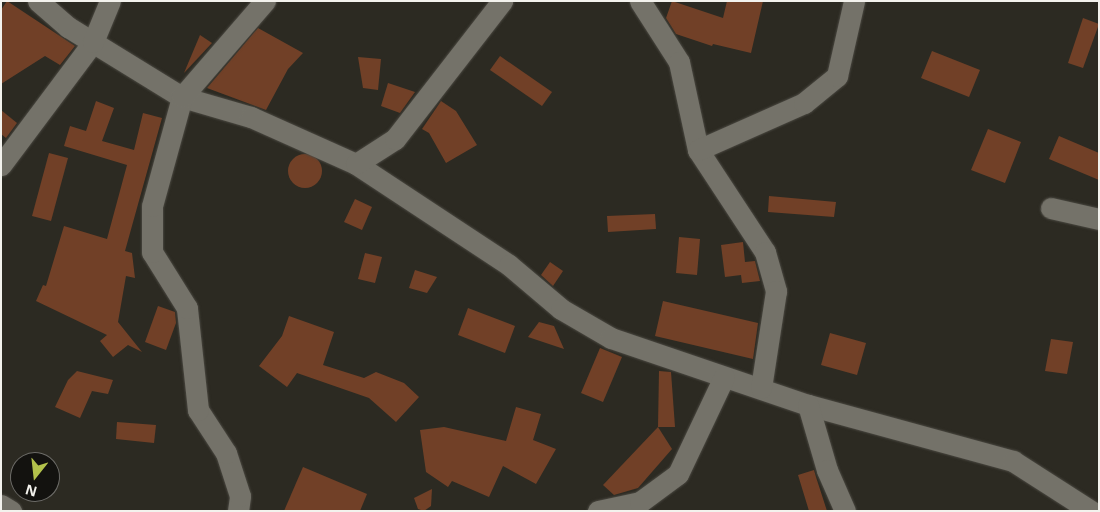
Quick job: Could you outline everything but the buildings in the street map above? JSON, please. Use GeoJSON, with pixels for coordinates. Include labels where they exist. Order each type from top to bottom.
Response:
{"type":"FeatureCollection","features":[{"type":"Feature","properties":{"kind":"street"},"geometry":{"type":"LineString","coordinates":[[38,1],[68,27],[182,97],[251,117],[356,164],[509,265],[561,309],[611,338],[808,405],[1013,461],[1091,511]]}},
{"type":"Feature","properties":{"kind":"street"},"geometry":{"type":"LineString","coordinates":[[1,165],[93,42],[110,1]]}},
{"type":"Feature","properties":{"kind":"street"},"geometry":{"type":"LineString","coordinates":[[238,511],[240,496],[226,453],[198,410],[187,308],[152,252],[152,206],[182,97],[265,1]]}},
{"type":"Feature","properties":{"kind":"street"},"geometry":{"type":"LineString","coordinates":[[356,164],[395,139],[502,1]]}},
{"type":"Feature","properties":{"kind":"street"},"geometry":{"type":"LineString","coordinates":[[640,1],[679,62],[698,150],[765,252],[776,291],[761,388]]}},
{"type":"Feature","properties":{"kind":"street"},"geometry":{"type":"LineString","coordinates":[[698,150],[804,103],[837,76],[854,1]]}},
{"type":"Feature","properties":{"kind":"street"},"geometry":{"type":"LineString","coordinates":[[1051,208],[1099,219]]}},
{"type":"Feature","properties":{"kind":"street"},"geometry":{"type":"LineString","coordinates":[[598,511],[640,502],[678,474],[724,377]]}},
{"type":"Feature","properties":{"kind":"street"},"geometry":{"type":"LineString","coordinates":[[808,405],[827,470],[845,511]]}},
{"type":"Feature","properties":{"kind":"street"},"geometry":{"type":"LineString","coordinates":[[1,506],[11,511]]}}]}
